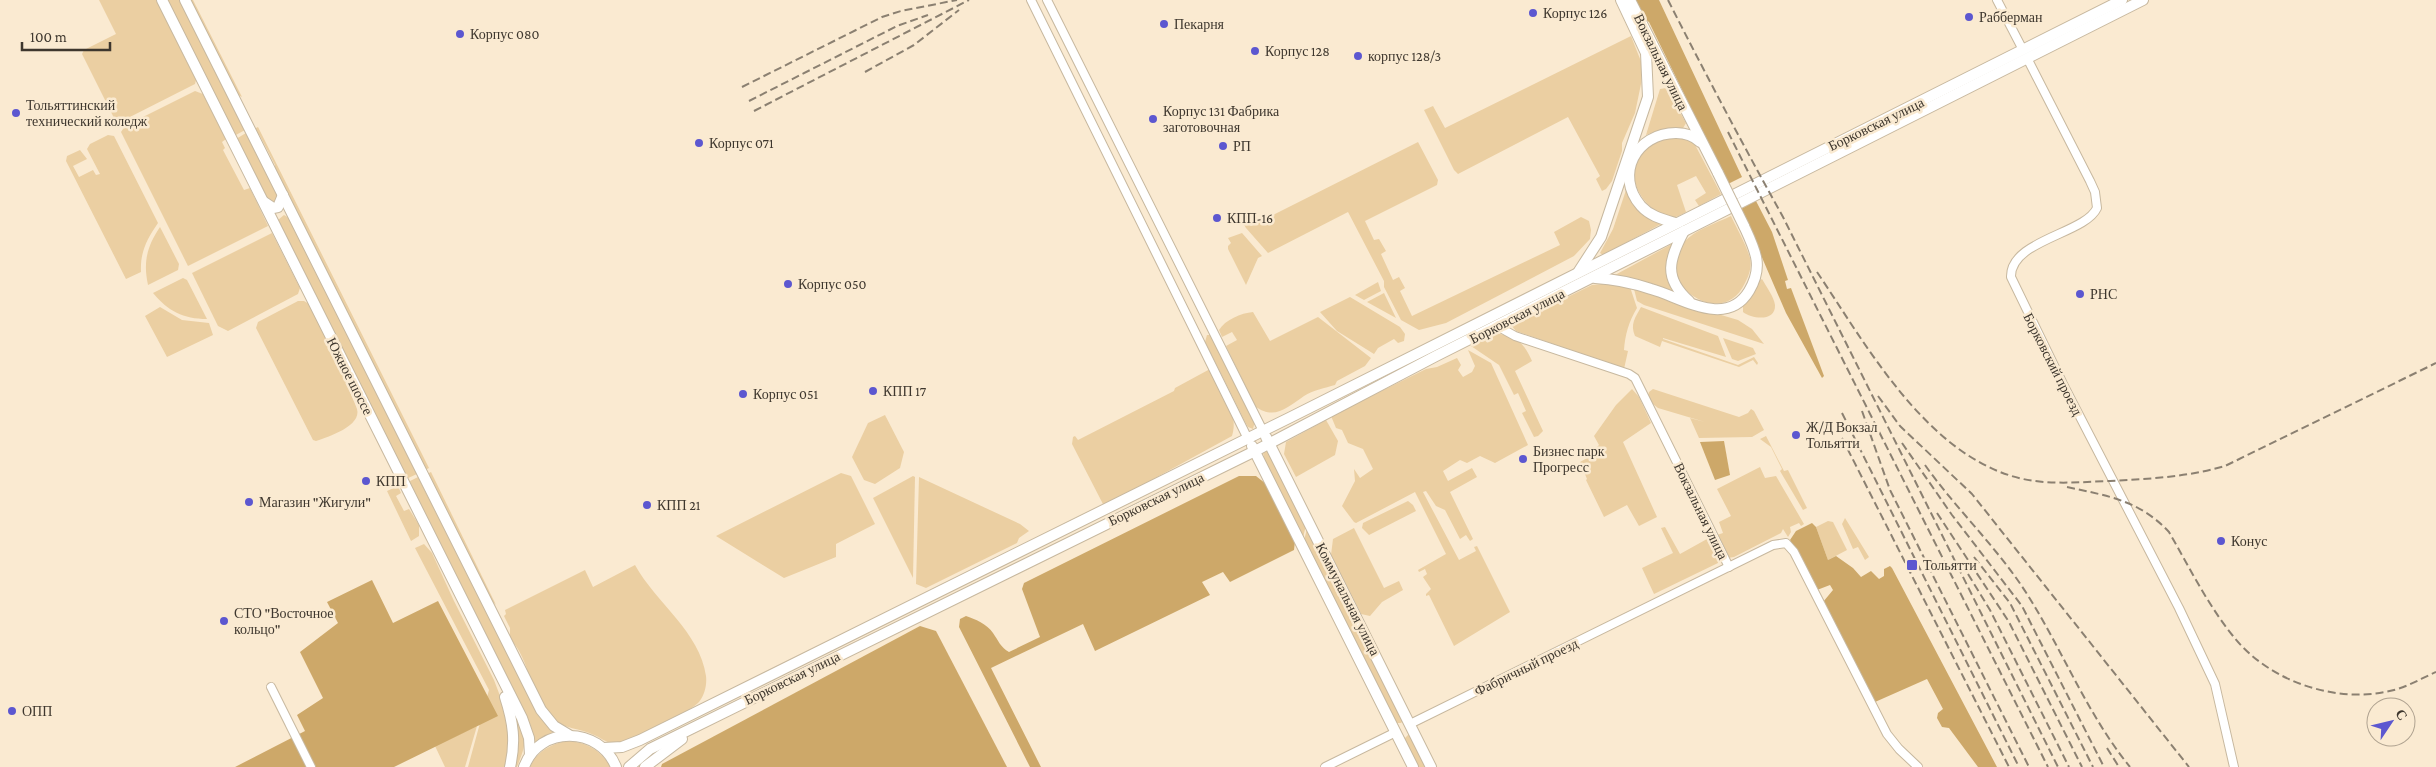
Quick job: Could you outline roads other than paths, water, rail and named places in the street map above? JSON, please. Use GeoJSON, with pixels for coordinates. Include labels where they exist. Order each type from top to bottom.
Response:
{"type":"FeatureCollection","features":[{"type":"Feature","properties":{"kind":"main road","name":"Южное шоссе"},"geometry":{"type":"LineString","coordinates":[[162,0],[526,728],[530,755]]}},
{"type":"Feature","properties":{"kind":"main road","name":"Южное шоссе"},"geometry":{"type":"LineString","coordinates":[[185,0],[541,710],[554,726],[569,735]]}},
{"type":"Feature","properties":{"kind":"main road","name":"Борковская улица"},"geometry":{"type":"LineString","coordinates":[[1577,274],[1601,237],[1608,221],[1645,108],[1648,83],[1646,53],[1621,0]]}},
{"type":"Feature","properties":{"kind":"main road","name":"Вокзальная улица"},"geometry":{"type":"LineString","coordinates":[[1594,278],[1616,280],[1654,289],[1693,306],[1712,310],[1733,305],[1747,294],[1757,274],[1758,262],[1744,226],[1668,80],[1630,0]]}},
{"type":"Feature","properties":{"kind":"main road","name":"Борковская улица"},"geometry":{"type":"LineString","coordinates":[[629,767],[650,749],[1255,451],[1594,278],[2025,54],[2122,0]]}},
{"type":"Feature","properties":{"kind":"main road","name":"Борковская улица"},"geometry":{"type":"LineString","coordinates":[[604,748],[622,747],[640,740],[1263,431],[1675,223],[2025,54],[2143,0]]}},
{"type":"Feature","properties":{"kind":"main road"},"geometry":{"type":"LineString","coordinates":[[1648,83],[1654,76],[1659,74],[1668,80]]}},
{"type":"Feature","properties":{"kind":"main road","name":"Вокзальная улица"},"geometry":{"type":"LineString","coordinates":[[1675,223],[1660,219],[1642,207],[1633,192],[1630,173],[1637,150],[1646,141],[1660,135],[1689,131],[1691,123]]}},
{"type":"Feature","properties":{"kind":"main road"},"geometry":{"type":"LineString","coordinates":[[1682,133],[1691,136],[1702,144]]}},
{"type":"Feature","properties":{"kind":"main road"},"geometry":{"type":"LineString","coordinates":[[264,202],[272,208],[278,207],[283,196]]}},
{"type":"Feature","properties":{"kind":"main road"},"geometry":{"type":"LineString","coordinates":[[273,222],[275,214],[279,210],[291,212]]}},
{"type":"Feature","properties":{"kind":"main road"},"geometry":{"type":"LineString","coordinates":[[1684,231],[1675,248],[1670,268],[1676,288],[1693,306]]}},
{"type":"Feature","properties":{"kind":"main road","name":"Коммунальная улица"},"geometry":{"type":"LineString","coordinates":[[1263,431],[1431,767]]}},
{"type":"Feature","properties":{"kind":"main road","name":"Коммунальная улица"},"geometry":{"type":"LineString","coordinates":[[1248,438],[1414,767]]}},
{"type":"Feature","properties":{"kind":"main road"},"geometry":{"type":"LineString","coordinates":[[920,601],[926,612]]}},
{"type":"Feature","properties":{"kind":"main road"},"geometry":{"type":"LineString","coordinates":[[489,654],[500,681],[514,730],[515,742],[510,767]]}},
{"type":"Feature","properties":{"kind":"main road"},"geometry":{"type":"LineString","coordinates":[[645,767],[650,761],[709,719]]}},
{"type":"Feature","properties":{"kind":"main road","name":"Фабричный проезд"},"geometry":{"type":"LineString","coordinates":[[1396,732],[1410,724]]}},
{"type":"Feature","properties":{"kind":"main road"},"geometry":{"type":"LineString","coordinates":[[524,767],[530,755],[548,740],[569,735],[584,737],[604,748],[616,767]]}},
{"type":"Feature","properties":{"kind":"street"},"geometry":{"type":"LineString","coordinates":[[1031,0],[1248,438]]}},
{"type":"Feature","properties":{"kind":"street"},"geometry":{"type":"LineString","coordinates":[[1047,0],[1263,431]]}},
{"type":"Feature","properties":{"kind":"street","name":"Борковский проезд"},"geometry":{"type":"LineString","coordinates":[[1997,0],[2090,181],[2097,205],[2094,214],[2021,255],[2011,268],[2011,277],[2054,366],[2180,608],[2215,684],[2234,767]]}},
{"type":"Feature","properties":{"kind":"street"},"geometry":{"type":"LineString","coordinates":[[1058,52],[1070,46]]}},
{"type":"Feature","properties":{"kind":"street","name":"Вокзальная улица"},"geometry":{"type":"LineString","coordinates":[[1497,326],[1515,336],[1629,374],[1635,378],[1728,567],[1773,545],[1786,543],[1790,546],[1884,727],[1899,749],[1918,767]]}},
{"type":"Feature","properties":{"kind":"street","name":"Фабричный проезд"},"geometry":{"type":"LineString","coordinates":[[1410,724],[1728,567]]}},
{"type":"Feature","properties":{"kind":"street"},"geometry":{"type":"LineString","coordinates":[[271,687],[311,767]]}},
{"type":"Feature","properties":{"kind":"street","name":"Фабричный проезд"},"geometry":{"type":"LineString","coordinates":[[1324,767],[1396,732]]}},
{"type":"Feature","properties":{"kind":"railway"},"geometry":{"type":"LineString","coordinates":[[742,87],[882,17],[901,11],[957,0]]}},
{"type":"Feature","properties":{"kind":"railway"},"geometry":{"type":"LineString","coordinates":[[754,111],[969,0]]}},
{"type":"Feature","properties":{"kind":"railway"},"geometry":{"type":"LineString","coordinates":[[1668,0],[1724,109],[1783,217],[2058,767]]}},
{"type":"Feature","properties":{"kind":"railway"},"geometry":{"type":"LineString","coordinates":[[865,72],[914,45],[959,10]]}},
{"type":"Feature","properties":{"kind":"railway"},"geometry":{"type":"LineString","coordinates":[[749,101],[897,26],[928,15]]}},
{"type":"Feature","properties":{"kind":"railway"},"geometry":{"type":"LineString","coordinates":[[1728,132],[2048,767]]}},
{"type":"Feature","properties":{"kind":"railway"},"geometry":{"type":"LineString","coordinates":[[1817,272],[1879,364],[1929,424],[1958,448],[1989,467],[2034,481],[2066,483],[2154,478],[2196,473],[2225,466],[2436,363]]}},
{"type":"Feature","properties":{"kind":"railway"},"geometry":{"type":"LineString","coordinates":[[1878,396],[1900,426],[1972,494],[2189,767]]}},
{"type":"Feature","properties":{"kind":"railway"},"geometry":{"type":"LineString","coordinates":[[1862,411],[1890,490],[2029,767]]}},
{"type":"Feature","properties":{"kind":"railway"},"geometry":{"type":"LineString","coordinates":[[1842,413],[2019,767]]}},
{"type":"Feature","properties":{"kind":"railway"},"geometry":{"type":"LineString","coordinates":[[1842,438],[2009,767]]}},
{"type":"Feature","properties":{"kind":"railway"},"geometry":{"type":"LineString","coordinates":[[1902,443],[1952,515],[2022,606],[2104,767]]}},
{"type":"Feature","properties":{"kind":"railway"},"geometry":{"type":"LineString","coordinates":[[1925,465],[2003,560],[2027,594],[2101,726],[2130,767]]}},
{"type":"Feature","properties":{"kind":"railway"},"geometry":{"type":"LineString","coordinates":[[2067,487],[2122,501],[2158,521],[2169,532],[2207,599],[2233,636],[2265,666],[2285,677],[2306,686],[2328,692],[2372,694],[2400,688],[2436,672]]}},
{"type":"Feature","properties":{"kind":"railway"},"geometry":{"type":"LineString","coordinates":[[1937,513],[2009,622],[2082,767]]}},
{"type":"Feature","properties":{"kind":"railway"},"geometry":{"type":"LineString","coordinates":[[1974,557],[2010,603],[2093,767]]}},
{"type":"Feature","properties":{"kind":"railway"},"geometry":{"type":"LineString","coordinates":[[1968,574],[1990,610],[2069,767]]}},
{"type":"Feature","properties":{"kind":"railway"},"geometry":{"type":"LineString","coordinates":[[2107,748],[2119,767]]}},
{"type":"Feature","properties":{"kind":"place","name":"Корпус 126"},"geometry":{"type":"Point","coordinates":[1533,13]}},
{"type":"Feature","properties":{"kind":"place","name":"Рабберман"},"geometry":{"type":"Point","coordinates":[1969,17]}},
{"type":"Feature","properties":{"kind":"place","name":"Пекарня"},"geometry":{"type":"Point","coordinates":[1164,24]}},
{"type":"Feature","properties":{"kind":"place","name":"Корпус 080"},"geometry":{"type":"Point","coordinates":[460,34]}},
{"type":"Feature","properties":{"kind":"place","name":"Корпус 128"},"geometry":{"type":"Point","coordinates":[1255,51]}},
{"type":"Feature","properties":{"kind":"place","name":"корпус 128/3"},"geometry":{"type":"Point","coordinates":[1358,56]}},
{"type":"Feature","properties":{"kind":"place","name":"Тольяттинский технический коледж"},"geometry":{"type":"Point","coordinates":[16,113]}},
{"type":"Feature","properties":{"kind":"place","name":"Корпус 131 Фабрика заготовочная"},"geometry":{"type":"Point","coordinates":[1153,119]}},
{"type":"Feature","properties":{"kind":"place","name":"Корпус 071"},"geometry":{"type":"Point","coordinates":[699,143]}},
{"type":"Feature","properties":{"kind":"place","name":"РП"},"geometry":{"type":"Point","coordinates":[1223,146]}},
{"type":"Feature","properties":{"kind":"place","name":"КПП-16"},"geometry":{"type":"Point","coordinates":[1217,218]}},
{"type":"Feature","properties":{"kind":"place","name":"Корпус 050"},"geometry":{"type":"Point","coordinates":[788,284]}},
{"type":"Feature","properties":{"kind":"place","name":"РНС"},"geometry":{"type":"Point","coordinates":[2080,294]}},
{"type":"Feature","properties":{"kind":"place","name":"КПП 17"},"geometry":{"type":"Point","coordinates":[873,391]}},
{"type":"Feature","properties":{"kind":"place","name":"Корпус 051"},"geometry":{"type":"Point","coordinates":[743,394]}},
{"type":"Feature","properties":{"kind":"place","name":"Ж/Д Вокзал Тольятти"},"geometry":{"type":"Point","coordinates":[1796,435]}},
{"type":"Feature","properties":{"kind":"place","name":"Бизнес парк Прогресс"},"geometry":{"type":"Point","coordinates":[1523,459]}},
{"type":"Feature","properties":{"kind":"place","name":"КПП"},"geometry":{"type":"Point","coordinates":[366,481]}},
{"type":"Feature","properties":{"kind":"place","name":"Магазин \"Жигули\""},"geometry":{"type":"Point","coordinates":[249,502]}},
{"type":"Feature","properties":{"kind":"place","name":"КПП 21"},"geometry":{"type":"Point","coordinates":[647,505]}},
{"type":"Feature","properties":{"kind":"place","name":"Конус"},"geometry":{"type":"Point","coordinates":[2221,541]}},
{"type":"Feature","properties":{"kind":"place","name":"Тольятти"},"geometry":{"type":"Point","coordinates":[1912,565]}},
{"type":"Feature","properties":{"kind":"place","name":"СТО \"Восточное кольцо\""},"geometry":{"type":"Point","coordinates":[224,621]}},
{"type":"Feature","properties":{"kind":"place","name":"ОПП"},"geometry":{"type":"Point","coordinates":[12,711]}}]}
